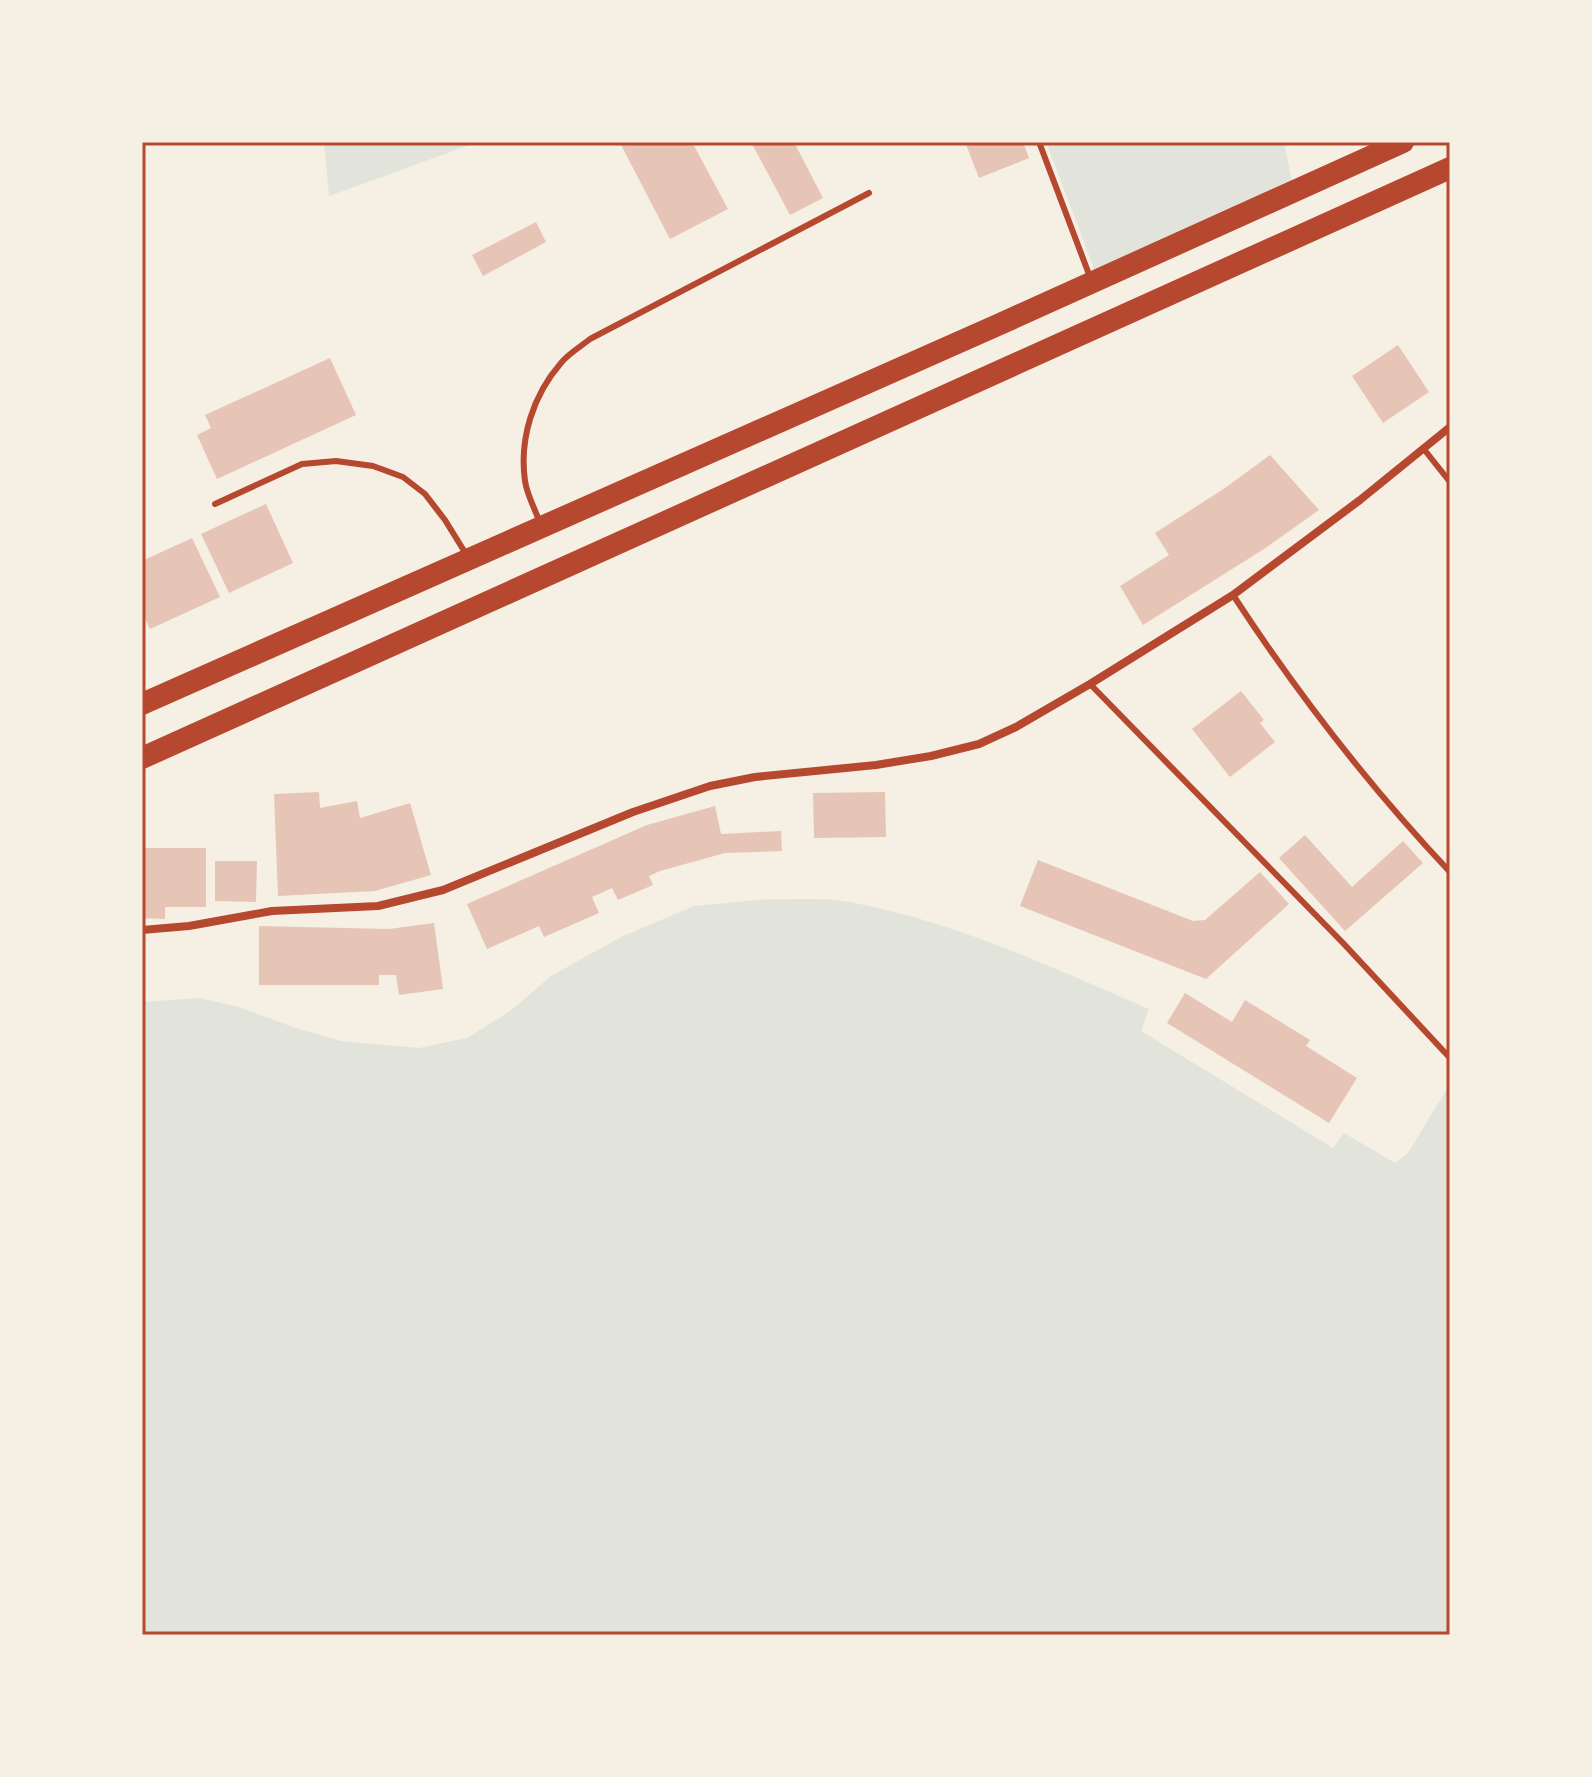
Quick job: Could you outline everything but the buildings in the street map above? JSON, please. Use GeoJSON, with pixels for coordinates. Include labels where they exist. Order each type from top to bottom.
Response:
{"type":"FeatureCollection","features":[{"type":"Feature","properties":{"kind":"highway"},"geometry":{"type":"LineString","coordinates":[[142,704],[1403,142]]}},
{"type":"Feature","properties":{"kind":"highway"},"geometry":{"type":"LineString","coordinates":[[142,758],[1450,168]]}},
{"type":"Feature","properties":{"kind":"street"},"geometry":{"type":"LineString","coordinates":[[142,930],[189,926],[272,911],[378,906],[443,890],[633,812],[710,786],[755,777],[876,765],[979,744],[1016,727],[1090,684],[1233,595],[1360,500],[1450,427]]}},
{"type":"Feature","properties":{"kind":"lane"},"geometry":{"type":"LineString","coordinates":[[1039,142],[1092,282]]}},
{"type":"Feature","properties":{"kind":"lane"},"geometry":{"type":"LineString","coordinates":[[541,527],[525,484],[523,454],[529,418],[561,362],[590,339],[869,193]]}},
{"type":"Feature","properties":{"kind":"lane"},"geometry":{"type":"LineString","coordinates":[[1423,448],[1450,482]]}},
{"type":"Feature","properties":{"kind":"lane"},"geometry":{"type":"LineString","coordinates":[[215,504],[302,464],[336,461],[373,466],[403,477],[425,494],[469,559]]}},
{"type":"Feature","properties":{"kind":"lane"},"geometry":{"type":"LineString","coordinates":[[1233,595],[1312,710],[1450,872]]}},
{"type":"Feature","properties":{"kind":"lane"},"geometry":{"type":"LineString","coordinates":[[1090,684],[1343,943],[1450,1058]]}},
{"type":"Feature","properties":{"kind":"shaded area"},"geometry":{"type":"Polygon","coordinates":[[[324,142],[478,142],[329,196],[324,142]]]}},
{"type":"Feature","properties":{"kind":"shaded area"},"geometry":{"type":"Polygon","coordinates":[[[1046,142],[1284,142],[1294,191],[1098,279],[1046,142]]]}},
{"type":"Feature","properties":{"kind":"shaded area"},"geometry":{"type":"Polygon","coordinates":[[[769,899],[839,900],[926,921],[1002,947],[1149,1009],[1141,1031],[1333,1148],[1344,1133],[1395,1163],[1408,1153],[1450,1084],[1450,1635],[142,1635],[142,1002],[200,998],[242,1008],[341,1041],[419,1048],[467,1038],[509,1012],[551,976],[621,937],[694,906],[769,899]]]}}]}
